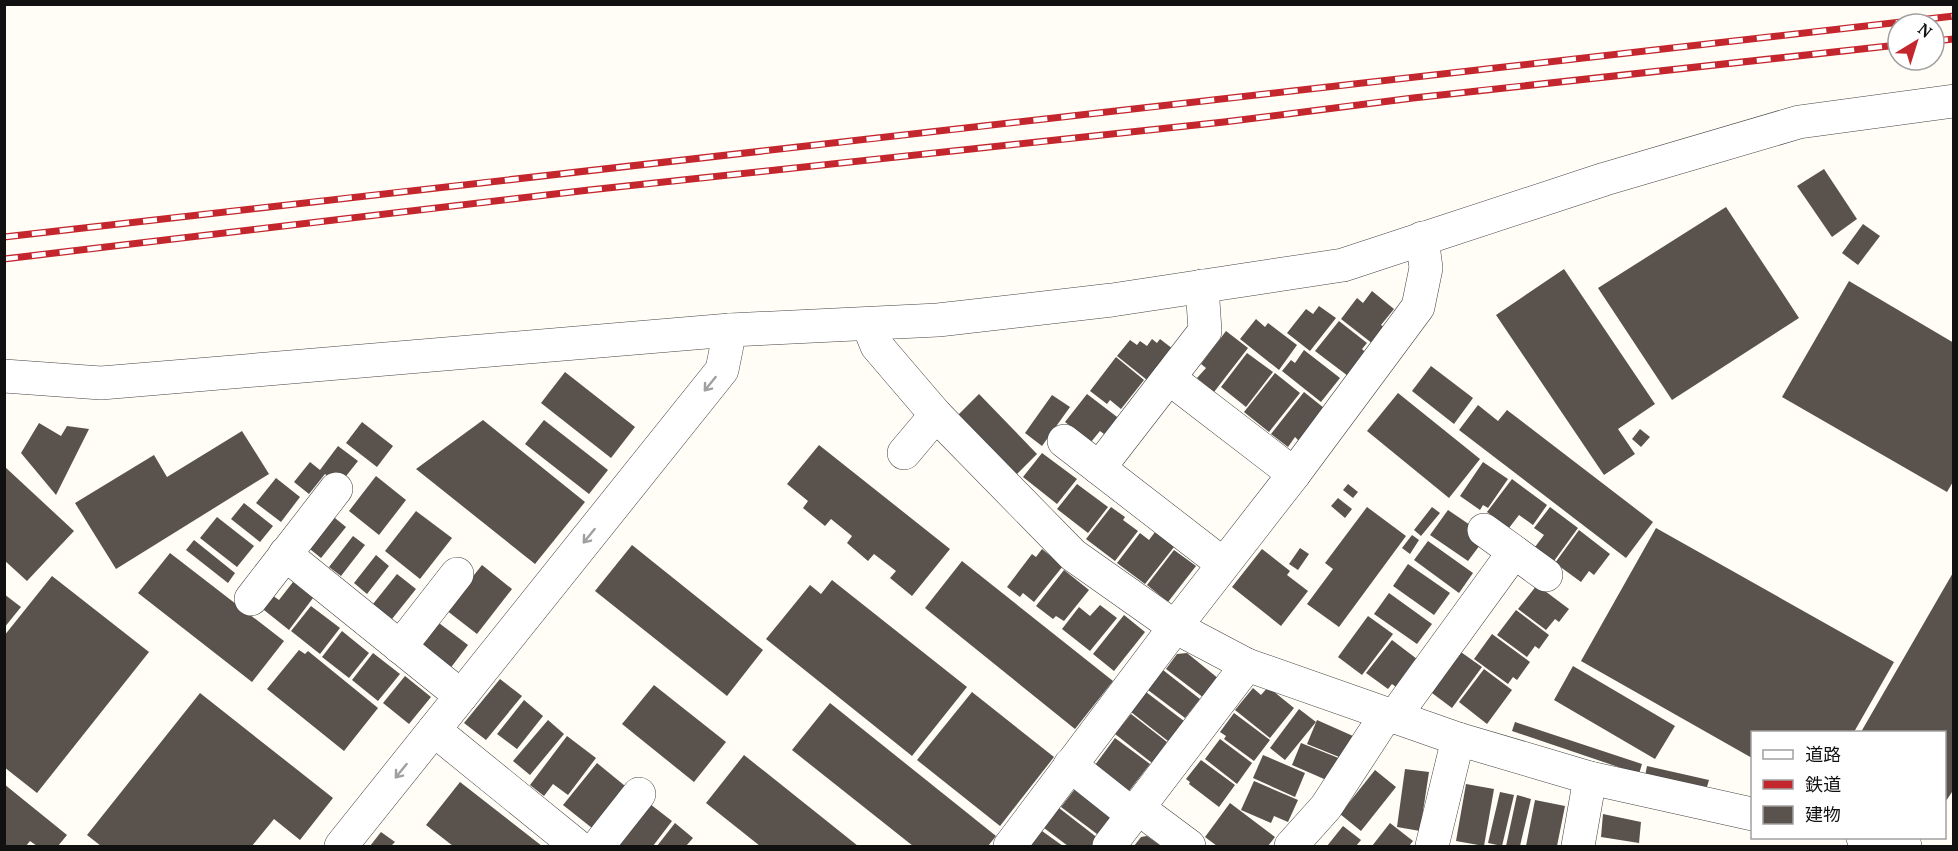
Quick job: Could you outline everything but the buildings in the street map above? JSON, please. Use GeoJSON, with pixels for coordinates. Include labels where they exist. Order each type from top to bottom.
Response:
{"type":"FeatureCollection","features":[{"type":"Feature","properties":{"kind":"street"},"geometry":{"type":"LineString","coordinates":[[4,376],[101,383],[730,330],[938,320],[1112,300],[1343,265],[1605,179],[1799,122],[1953,101]]}},
{"type":"Feature","properties":{"kind":"street"},"geometry":{"type":"LineString","coordinates":[[1010,846],[1223,564],[1294,474],[1418,307],[1426,268],[1422,238]]}},
{"type":"Feature","properties":{"kind":"street"},"geometry":{"type":"LineString","coordinates":[[1099,468],[1205,331],[1202,286]]}},
{"type":"Feature","properties":{"kind":"street"},"geometry":{"type":"LineString","coordinates":[[868,324],[877,346],[936,415],[1073,555],[1175,627],[1247,665],[1458,739],[1590,778],[1751,813]]}},
{"type":"Feature","properties":{"kind":"street"},"geometry":{"type":"LineString","coordinates":[[341,846],[722,370],[730,330]]}},
{"type":"Feature","properties":{"kind":"street"},"geometry":{"type":"LineString","coordinates":[[1169,378],[1294,474]]}},
{"type":"Feature","properties":{"kind":"street"},"geometry":{"type":"LineString","coordinates":[[904,453],[936,415]]}},
{"type":"Feature","properties":{"kind":"street"},"geometry":{"type":"LineString","coordinates":[[1064,441],[1223,564]]}},
{"type":"Feature","properties":{"kind":"street"},"geometry":{"type":"LineString","coordinates":[[251,599],[336,489]]}},
{"type":"Feature","properties":{"kind":"street"},"geometry":{"type":"LineString","coordinates":[[1484,530],[1546,575]]}},
{"type":"Feature","properties":{"kind":"street"},"geometry":{"type":"LineString","coordinates":[[1291,846],[1326,807],[1390,716],[1514,552]]}},
{"type":"Feature","properties":{"kind":"street"},"geometry":{"type":"LineString","coordinates":[[285,554],[461,696]]}},
{"type":"Feature","properties":{"kind":"street"},"geometry":{"type":"LineString","coordinates":[[400,647],[457,574]]}},
{"type":"Feature","properties":{"kind":"street"},"geometry":{"type":"LineString","coordinates":[[1109,846],[1247,665]]}},
{"type":"Feature","properties":{"kind":"street"},"geometry":{"type":"LineString","coordinates":[[434,730],[577,846]]}},
{"type":"Feature","properties":{"kind":"street"},"geometry":{"type":"LineString","coordinates":[[1432,846],[1458,739]]}},
{"type":"Feature","properties":{"kind":"street"},"geometry":{"type":"LineString","coordinates":[[1070,765],[1189,846]]}},
{"type":"Feature","properties":{"kind":"street"},"geometry":{"type":"LineString","coordinates":[[1578,846],[1590,778]]}},
{"type":"Feature","properties":{"kind":"street"},"geometry":{"type":"LineString","coordinates":[[598,846],[639,794]]}},
{"type":"Feature","properties":{"kind":"street"},"geometry":{"type":"LineString","coordinates":[[1872,839],[1905,846]]}},
{"type":"Feature","properties":{"kind":"railway"},"geometry":{"type":"LineString","coordinates":[[4,237],[1954,16]]}},
{"type":"Feature","properties":{"kind":"railway"},"geometry":{"type":"LineString","coordinates":[[1946,40],[1954,39]]}},
{"type":"Feature","properties":{"kind":"railway"},"geometry":{"type":"LineString","coordinates":[[4,259],[589,190],[1224,122],[1413,98],[1886,46]]}}]}
